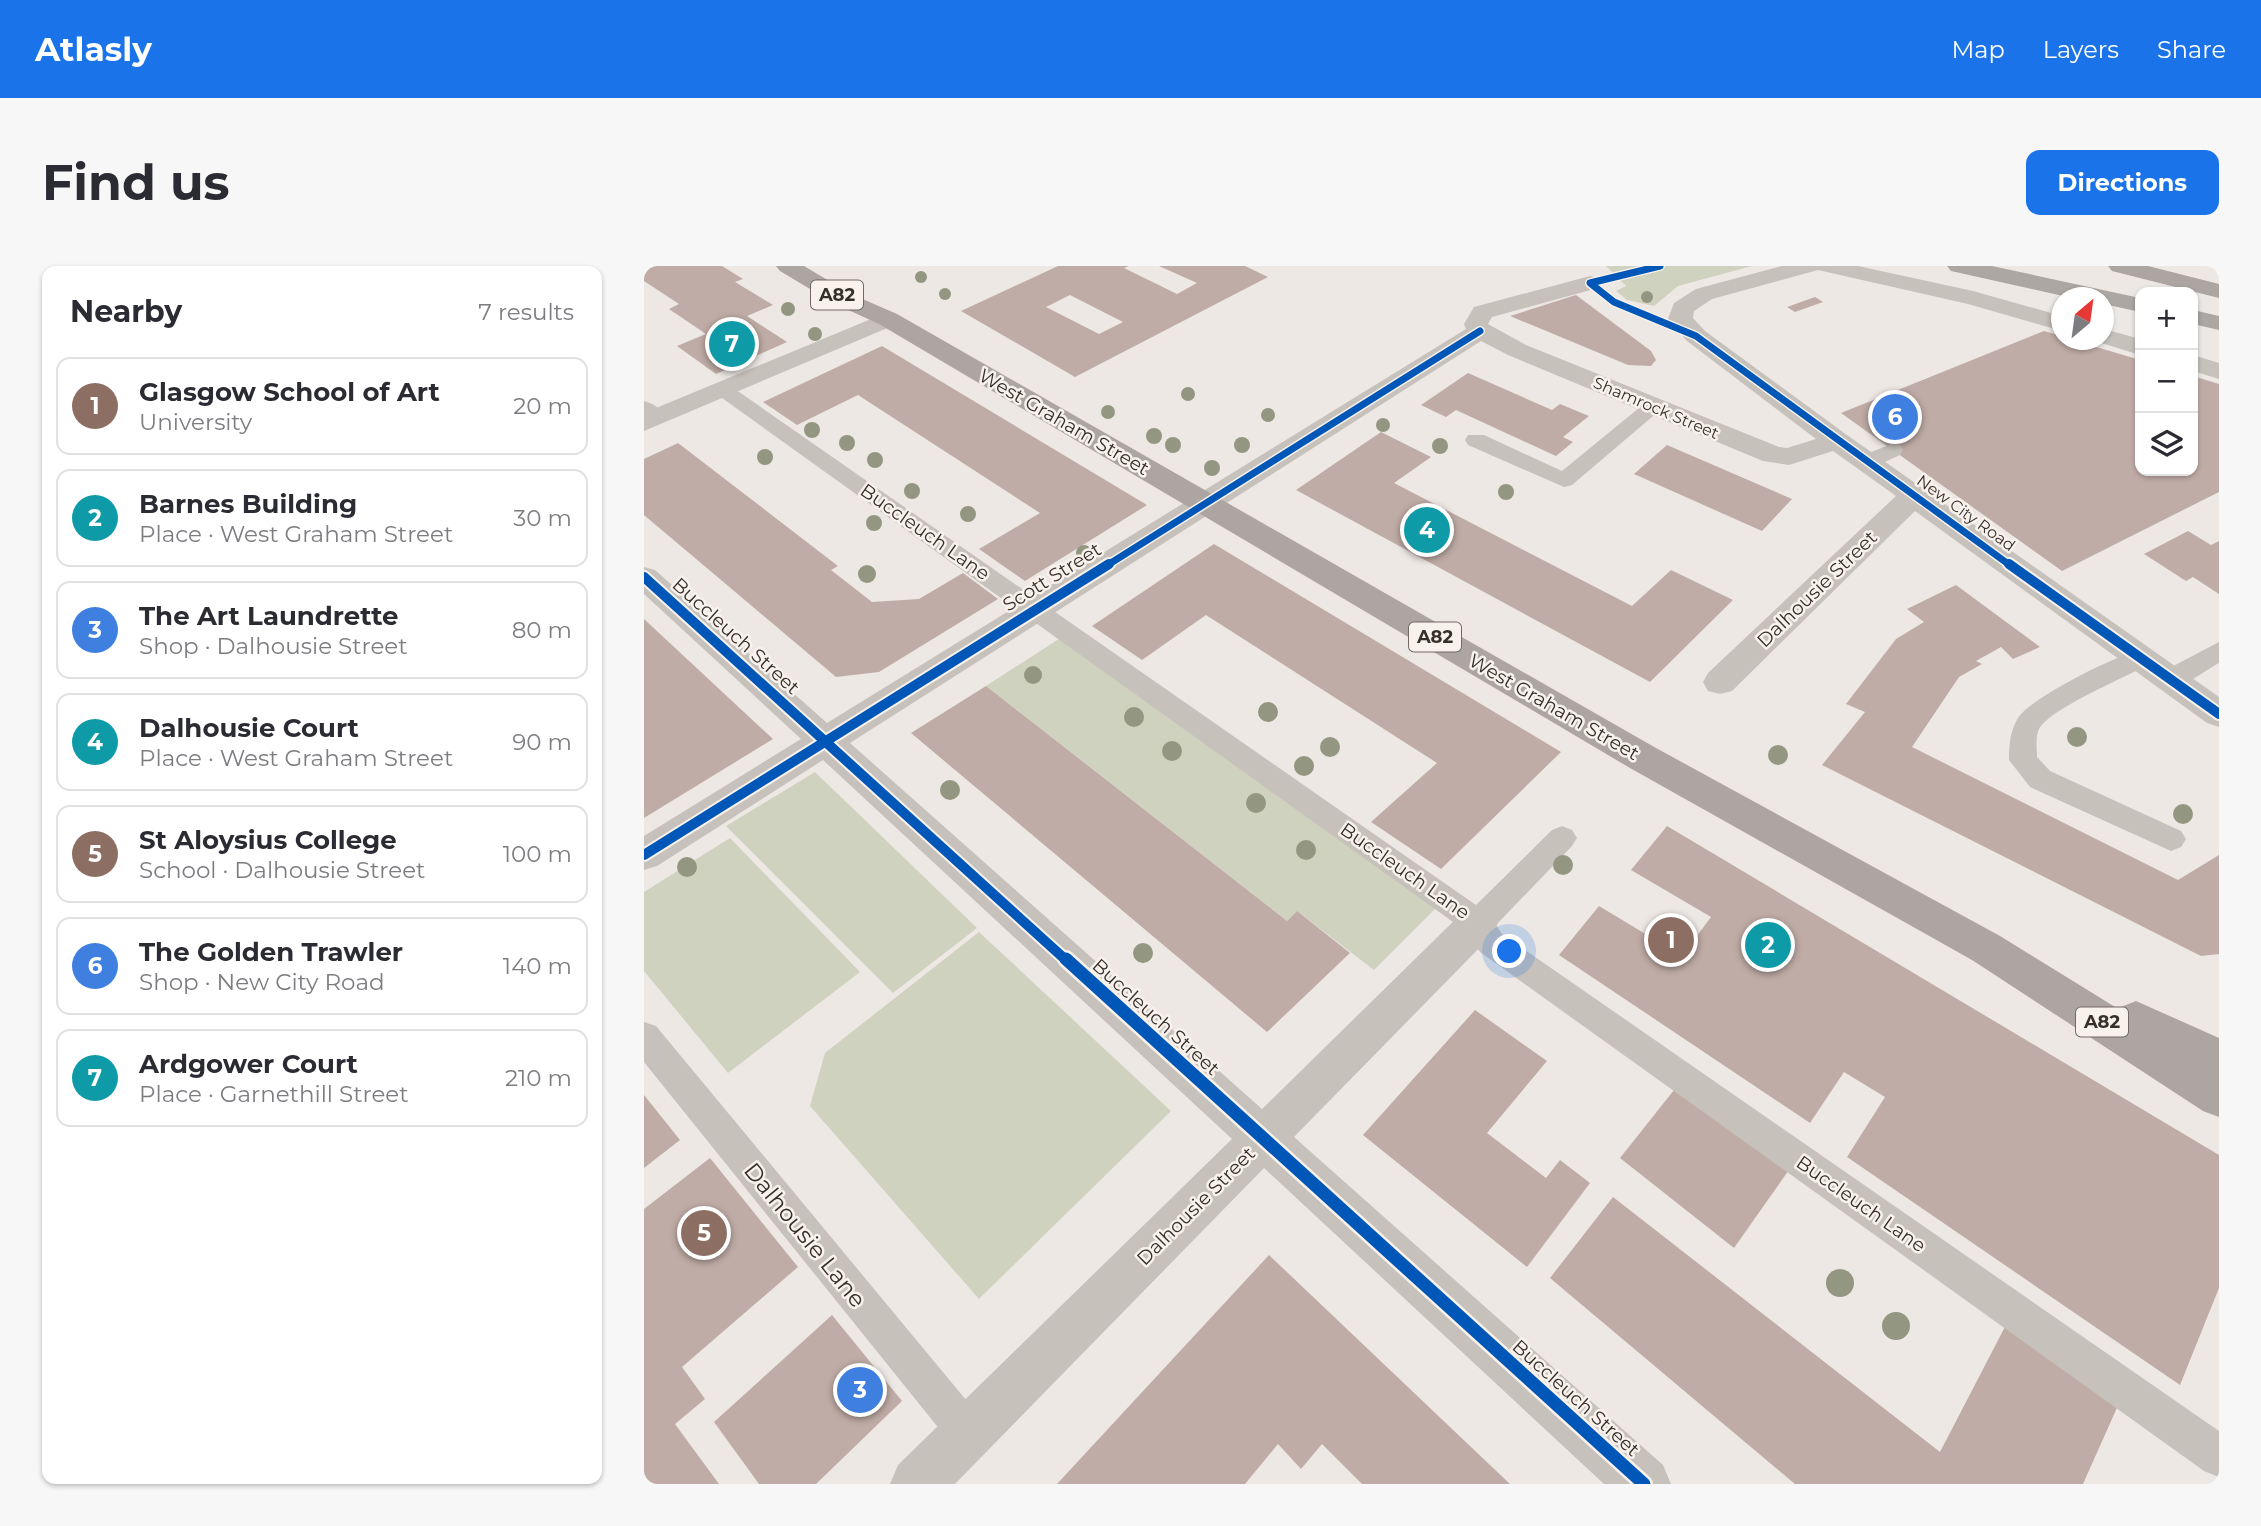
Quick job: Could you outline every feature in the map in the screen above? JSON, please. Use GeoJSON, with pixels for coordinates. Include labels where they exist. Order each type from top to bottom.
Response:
{"type":"FeatureCollection","features":[{"type":"Feature","properties":{"kind":"highway"},"geometry":{"type":"LineString","coordinates":[[1959,266],[2135,304]]}},
{"type":"Feature","properties":{"kind":"highway"},"geometry":{"type":"LineString","coordinates":[[2198,318],[2219,323]]}},
{"type":"Feature","properties":{"kind":"main road","name":"West Graham Street"},"geometry":{"type":"LineString","coordinates":[[788,266],[843,299],[888,319],[1643,758],[1986,948],[2219,1096]]}},
{"type":"Feature","properties":{"kind":"main road","name":"West Graham Street"},"geometry":{"type":"LineString","coordinates":[[827,266],[860,291],[888,319]]}},
{"type":"Feature","properties":{"kind":"main road"},"geometry":{"type":"LineString","coordinates":[[2120,266],[2219,291]]}},
{"type":"Feature","properties":{"kind":"main road"},"geometry":{"type":"LineString","coordinates":[[2155,266],[2202,266]]}},
{"type":"Feature","properties":{"kind":"main road"},"geometry":{"type":"LineString","coordinates":[[1986,948],[2219,1059]]}},
{"type":"Feature","properties":{"kind":"street","name":"New City Road"},"geometry":{"type":"LineString","coordinates":[[1809,266],[1704,294],[1683,308],[1680,319],[1696,336],[1837,441],[1879,456],[1914,495],[2219,713]]}},
{"type":"Feature","properties":{"kind":"street"},"geometry":{"type":"LineString","coordinates":[[1826,266],[1946,291],[2051,321]]}},
{"type":"Feature","properties":{"kind":"street","name":"Scott Street"},"geometry":{"type":"LineString","coordinates":[[644,855],[1480,331],[1476,324],[1483,312],[1590,283]]}},
{"type":"Feature","properties":{"kind":"street"},"geometry":{"type":"LineString","coordinates":[[648,416],[722,389],[888,319]]}},
{"type":"Feature","properties":{"kind":"street","name":"Shamrock Street"},"geometry":{"type":"LineString","coordinates":[[1480,331],[1517,350],[1773,456],[1789,457],[1837,441]]}},
{"type":"Feature","properties":{"kind":"street"},"geometry":{"type":"LineString","coordinates":[[2114,339],[2135,345]]}},
{"type":"Feature","properties":{"kind":"street"},"geometry":{"type":"LineString","coordinates":[[2198,365],[2219,371]]}},
{"type":"Feature","properties":{"kind":"street","name":"Dalhousie Street"},"geometry":{"type":"LineString","coordinates":[[1720,682],[1914,495]]}},
{"type":"Feature","properties":{"kind":"street","name":"Buccleuch Street"},"geometry":{"type":"LineString","coordinates":[[644,577],[1644,1484]]}},
{"type":"Feature","properties":{"kind":"street","name":"Dalhousie Street"},"geometry":{"type":"LineString","coordinates":[[917,1484],[1478,923]]}},
{"type":"Feature","properties":{"kind":"lane","name":"Buccleuch Lane"},"geometry":{"type":"LineString","coordinates":[[722,389],[1478,923],[1491,943],[2219,1456]]}},
{"type":"Feature","properties":{"kind":"lane"},"geometry":{"type":"LineString","coordinates":[[1476,440],[1564,480],[1652,407]]}},
{"type":"Feature","properties":{"kind":"lane"},"geometry":{"type":"LineString","coordinates":[[2171,679],[2219,651]]}},
{"type":"Feature","properties":{"kind":"lane"},"geometry":{"type":"LineString","coordinates":[[2141,658],[2050,706],[2030,722],[2023,741],[2024,760],[2040,779],[2171,839]]}},
{"type":"Feature","properties":{"kind":"lane","name":"Dalhousie Street"},"geometry":{"type":"LineString","coordinates":[[1478,923],[1562,838]]}},
{"type":"Feature","properties":{"kind":"lane","name":"Dalhousie Lane"},"geometry":{"type":"LineString","coordinates":[[644,1037],[967,1432]]}},
{"type":"Feature","properties":{"kind":"green space"},"geometry":{"type":"Polygon","coordinates":[[[1606,266],[1752,266],[1678,286],[1654,306],[1627,300],[1616,291],[1626,286],[1606,266]]]}},
{"type":"Feature","properties":{"kind":"green space"},"geometry":{"type":"Polygon","coordinates":[[[1062,637],[1437,907],[1374,970],[1297,911],[1287,921],[986,686],[1062,637]]]}},
{"type":"Feature","properties":{"kind":"green space"},"geometry":{"type":"Polygon","coordinates":[[[815,772],[977,928],[893,993],[726,826],[815,772]]]}},
{"type":"Feature","properties":{"kind":"green space"},"geometry":{"type":"Polygon","coordinates":[[[730,838],[860,972],[728,1073],[644,971],[644,892],[730,838]]]}},
{"type":"Feature","properties":{"kind":"green space"},"geometry":{"type":"Polygon","coordinates":[[[979,932],[1171,1111],[979,1299],[810,1106],[825,1053],[979,932]]]}},
{"type":"Feature","properties":{"kind":"building"},"geometry":{"type":"Polygon","coordinates":[[[644,266],[722,266],[743,279],[735,282],[773,305],[747,316],[787,342],[716,374],[677,346],[706,334],[669,309],[679,304],[644,281],[644,266]]]}},
{"type":"Feature","properties":{"kind":"building"},"geometry":{"type":"Polygon","coordinates":[[[1058,266],[1129,266],[1124,268],[1177,294],[1197,283],[1159,266],[1245,266],[1268,277],[1075,377],[961,311],[1058,266]],[[1070,295],[1046,307],[1099,334],[1123,322],[1070,295]]]}},
{"type":"Feature","properties":{"kind":"building"},"geometry":{"type":"Polygon","coordinates":[[[1576,295],[1651,351],[1656,360],[1651,366],[1628,365],[1510,316],[1576,295]]]}},
{"type":"Feature","properties":{"kind":"building"},"geometry":{"type":"Polygon","coordinates":[[[1815,297],[1823,302],[1795,312],[1787,307],[1815,297]]]}},
{"type":"Feature","properties":{"kind":"building"},"geometry":{"type":"Polygon","coordinates":[[[2044,331],[2051,333],[2051,350],[2106,350],[2135,359],[2135,476],[2198,476],[2198,378],[2219,384],[2219,492],[2062,571],[1841,413],[2044,331]]]}},
{"type":"Feature","properties":{"kind":"building"},"geometry":{"type":"Polygon","coordinates":[[[882,346],[1147,505],[1025,581],[979,549],[1040,513],[858,395],[797,425],[763,402],[882,346]]]}},
{"type":"Feature","properties":{"kind":"building"},"geometry":{"type":"Polygon","coordinates":[[[1468,373],[1552,410],[1560,404],[1589,416],[1563,437],[1573,442],[1556,456],[1456,410],[1446,417],[1421,405],[1468,373]]]}},
{"type":"Feature","properties":{"kind":"building"},"geometry":{"type":"Polygon","coordinates":[[[1381,432],[1431,457],[1394,483],[1632,606],[1671,570],[1733,600],[1650,682],[1296,490],[1381,432]]]}},
{"type":"Feature","properties":{"kind":"building"},"geometry":{"type":"Polygon","coordinates":[[[678,443],[838,566],[831,570],[872,602],[919,599],[963,573],[998,599],[879,672],[836,677],[644,515],[644,459],[678,443]]]}},
{"type":"Feature","properties":{"kind":"building"},"geometry":{"type":"Polygon","coordinates":[[[1667,445],[1792,499],[1762,531],[1634,474],[1667,445]]]}},
{"type":"Feature","properties":{"kind":"building"},"geometry":{"type":"Polygon","coordinates":[[[2188,531],[2211,545],[2219,541],[2219,594],[2193,577],[2186,581],[2144,554],[2188,531]]]}},
{"type":"Feature","properties":{"kind":"building"},"geometry":{"type":"Polygon","coordinates":[[[1214,544],[1561,752],[1441,869],[1371,822],[1437,763],[1206,615],[1142,660],[1092,626],[1214,544]]]}},
{"type":"Feature","properties":{"kind":"building"},"geometry":{"type":"Polygon","coordinates":[[[1956,585],[2040,647],[2013,659],[2001,647],[1976,661],[1982,664],[1959,677],[1912,747],[2178,880],[2219,855],[2219,954],[2201,956],[1822,765],[1865,712],[1846,704],[1896,639],[1924,622],[1907,609],[1956,585]]]}},
{"type":"Feature","properties":{"kind":"building"},"geometry":{"type":"Polygon","coordinates":[[[644,619],[773,739],[644,818],[644,619]]]}},
{"type":"Feature","properties":{"kind":"building"},"geometry":{"type":"Polygon","coordinates":[[[986,686],[1287,921],[1297,911],[1350,953],[1267,1032],[911,733],[986,686]]]}},
{"type":"Feature","properties":{"kind":"building"},"geometry":{"type":"Polygon","coordinates":[[[1667,826],[2219,1155],[2219,1288],[2180,1385],[1847,1157],[1885,1097],[1844,1072],[1810,1123],[1559,955],[1599,906],[1682,956],[1711,917],[1631,870],[1667,826]]]}},
{"type":"Feature","properties":{"kind":"building"},"geometry":{"type":"Polygon","coordinates":[[[1475,1010],[1547,1061],[1487,1133],[1546,1178],[1560,1160],[1590,1183],[1527,1267],[1363,1135],[1475,1010]]]}},
{"type":"Feature","properties":{"kind":"building"},"geometry":{"type":"Polygon","coordinates":[[[1678,1085],[1791,1167],[1734,1248],[1620,1158],[1678,1085]]]}},
{"type":"Feature","properties":{"kind":"building"},"geometry":{"type":"Polygon","coordinates":[[[644,1095],[680,1140],[644,1168],[644,1095]]]}},
{"type":"Feature","properties":{"kind":"building"},"geometry":{"type":"Polygon","coordinates":[[[710,1158],[798,1267],[682,1367],[705,1399],[675,1424],[719,1484],[644,1484],[644,1209],[710,1158]]]}},
{"type":"Feature","properties":{"kind":"building"},"geometry":{"type":"Polygon","coordinates":[[[1613,1197],[1940,1452],[2008,1321],[2120,1401],[2083,1484],[1795,1484],[1550,1278],[1613,1197]]]}},
{"type":"Feature","properties":{"kind":"building"},"geometry":{"type":"Polygon","coordinates":[[[1269,1255],[1510,1484],[1362,1484],[1322,1444],[1301,1469],[1278,1444],[1245,1484],[1057,1484],[1269,1255]]]}},
{"type":"Feature","properties":{"kind":"building"},"geometry":{"type":"Polygon","coordinates":[[[832,1315],[902,1401],[816,1484],[759,1484],[714,1422],[832,1315]]]}},
{"type":"Feature","properties":{"kind":"cycle path"},"geometry":{"type":"LineString","coordinates":[[1660,266],[1590,283],[1614,302],[1696,336],[1837,441],[2219,714]]}},
{"type":"Feature","properties":{"kind":"cycle path"},"geometry":{"type":"LineString","coordinates":[[644,855],[1480,331]]}},
{"type":"Feature","properties":{"kind":"cycle path"},"geometry":{"type":"LineString","coordinates":[[644,577],[1644,1484]]}},
{"type":"Feature","properties":{"kind":"place","name":"Ardgower Court"},"geometry":{"type":"Point","coordinates":[732,344]}},
{"type":"Feature","properties":{"kind":"place","name":"The Golden Trawler"},"geometry":{"type":"Point","coordinates":[1895,417]}},
{"type":"Feature","properties":{"kind":"place","name":"Dalhousie Court"},"geometry":{"type":"Point","coordinates":[1427,530]}},
{"type":"Feature","properties":{"kind":"place","name":"Glasgow School of Art"},"geometry":{"type":"Point","coordinates":[1671,940]}},
{"type":"Feature","properties":{"kind":"place","name":"Barnes Building"},"geometry":{"type":"Point","coordinates":[1768,945]}},
{"type":"Feature","properties":{"kind":"place","name":"St Aloysius College"},"geometry":{"type":"Point","coordinates":[704,1233]}},
{"type":"Feature","properties":{"kind":"place","name":"The Art Laundrette"},"geometry":{"type":"Point","coordinates":[860,1390]}}]}
